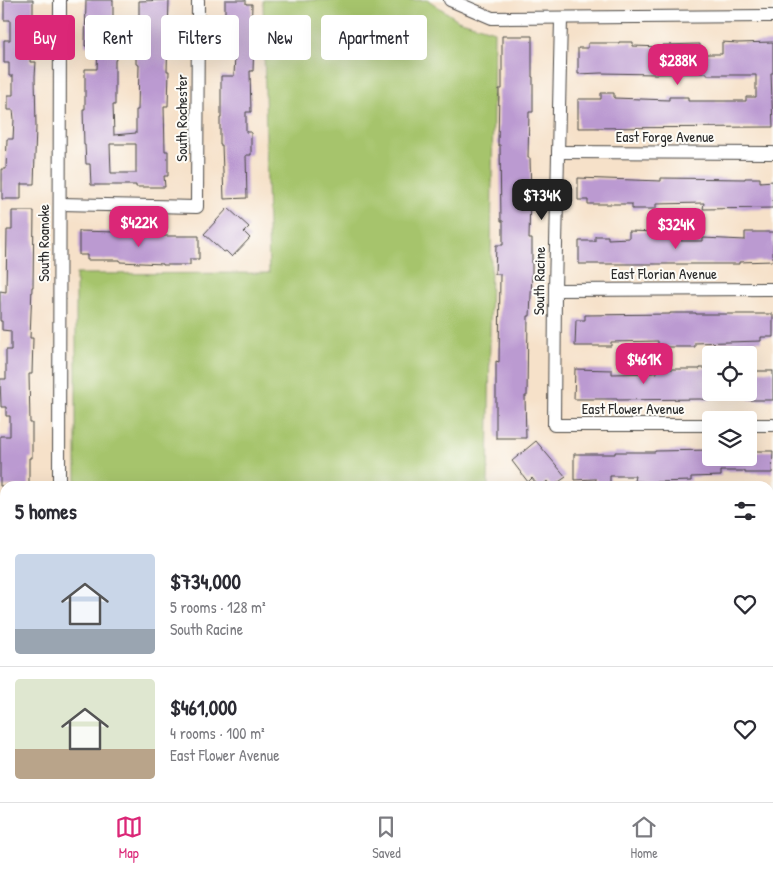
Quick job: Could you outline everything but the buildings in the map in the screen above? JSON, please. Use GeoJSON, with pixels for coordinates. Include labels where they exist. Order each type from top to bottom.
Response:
{"type":"FeatureCollection","features":[{"type":"Feature","properties":{"kind":"street","name":"South Roanoke"},"geometry":{"type":"LineString","coordinates":[[59,481],[60,0]]}},
{"type":"Feature","properties":{"kind":"street","name":"South Rochester"},"geometry":{"type":"LineString","coordinates":[[60,204],[197,206],[198,0]]}},
{"type":"Feature","properties":{"kind":"street"},"geometry":{"type":"LineString","coordinates":[[450,0],[492,18],[773,16]]}},
{"type":"Feature","properties":{"kind":"street","name":"South Racine"},"geometry":{"type":"LineString","coordinates":[[554,424],[560,18]]}},
{"type":"Feature","properties":{"kind":"street","name":"East Forge Avenue"},"geometry":{"type":"LineString","coordinates":[[558,152],[773,153]]}},
{"type":"Feature","properties":{"kind":"street","name":"East Florian Avenue"},"geometry":{"type":"LineString","coordinates":[[555,290],[773,289]]}},
{"type":"Feature","properties":{"kind":"street","name":"East Flower Avenue"},"geometry":{"type":"LineString","coordinates":[[554,424],[702,424]]}},
{"type":"Feature","properties":{"kind":"street"},"geometry":{"type":"LineString","coordinates":[[757,424],[773,424]]}},
{"type":"Feature","properties":{"kind":"green space"},"geometry":{"type":"Polygon","coordinates":[[[263,0],[428,0],[458,20],[494,31],[488,481],[76,481],[76,274],[269,273],[264,60],[311,60],[311,15],[263,15],[263,0]]]}}]}
